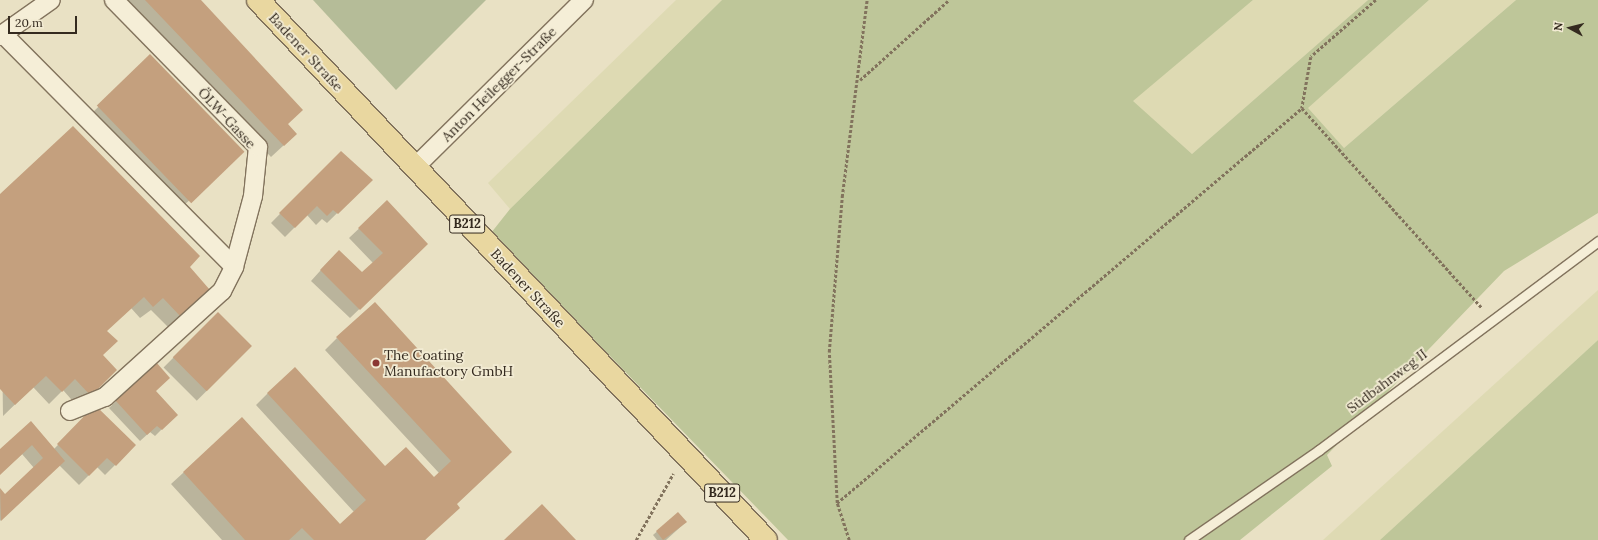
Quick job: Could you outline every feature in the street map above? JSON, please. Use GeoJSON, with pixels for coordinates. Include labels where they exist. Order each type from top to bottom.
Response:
{"type":"FeatureCollection","features":[{"type":"Feature","properties":{"kind":"main road","name":"Badener Straße"},"geometry":{"type":"LineString","coordinates":[[258,0],[414,168],[766,540]]}},
{"type":"Feature","properties":{"kind":"street"},"geometry":{"type":"LineString","coordinates":[[51,0],[2,35],[234,267]]}},
{"type":"Feature","properties":{"kind":"street","name":"ÖLW-Gasse"},"geometry":{"type":"LineString","coordinates":[[70,411],[105,397],[222,291],[234,267],[253,196],[258,147],[114,0]]}},
{"type":"Feature","properties":{"kind":"street","name":"Anton Heilegger-Straße"},"geometry":{"type":"LineString","coordinates":[[414,168],[584,0]]}},
{"type":"Feature","properties":{"kind":"lane","name":"Südbahnweg II"},"geometry":{"type":"LineString","coordinates":[[1189,540],[1318,450],[1598,241]]}},
{"type":"Feature","properties":{"kind":"path"},"geometry":{"type":"LineString","coordinates":[[849,540],[836,504],[829,352],[842,197],[860,80],[867,0]]}},
{"type":"Feature","properties":{"kind":"path"},"geometry":{"type":"LineString","coordinates":[[860,80],[949,0]]}},
{"type":"Feature","properties":{"kind":"path"},"geometry":{"type":"LineString","coordinates":[[836,504],[1302,108],[1311,58],[1376,0]]}},
{"type":"Feature","properties":{"kind":"path"},"geometry":{"type":"LineString","coordinates":[[1302,108],[1492,319]]}},
{"type":"Feature","properties":{"kind":"path"},"geometry":{"type":"LineString","coordinates":[[636,540],[686,456]]}},
{"type":"Feature","properties":{"kind":"shaded area"},"geometry":{"type":"Polygon","coordinates":[[[676,0],[722,0],[510,209],[488,183],[676,0]]]}},
{"type":"Feature","properties":{"kind":"shaded area"},"geometry":{"type":"Polygon","coordinates":[[[1253,0],[1368,0],[1192,154],[1132,101],[1253,0]]]}},
{"type":"Feature","properties":{"kind":"shaded area"},"geometry":{"type":"Polygon","coordinates":[[[1429,0],[1516,0],[1344,148],[1307,108],[1429,0]]]}},
{"type":"Feature","properties":{"kind":"shaded area"},"geometry":{"type":"Polygon","coordinates":[[[1598,290],[1598,340],[1380,540],[1323,540],[1598,290]]]}},
{"type":"Feature","properties":{"kind":"green space"},"geometry":{"type":"Polygon","coordinates":[[[313,0],[486,0],[396,90],[313,0]]]}},
{"type":"Feature","properties":{"kind":"green space"},"geometry":{"type":"Polygon","coordinates":[[[722,0],[1253,0],[1133,101],[1192,154],[1368,0],[1429,0],[1308,108],[1344,148],[1516,0],[1598,0],[1598,213],[1504,271],[1327,455],[1332,466],[1240,540],[788,540],[491,233],[510,209],[722,0]]]}},
{"type":"Feature","properties":{"kind":"green space"},"geometry":{"type":"Polygon","coordinates":[[[1598,340],[1598,540],[1380,540],[1598,340]]]}},
{"type":"Feature","properties":{"kind":"building"},"geometry":{"type":"Polygon","coordinates":[[[145,0],[201,0],[303,110],[288,124],[297,134],[284,146],[145,0]]]}},
{"type":"Feature","properties":{"kind":"building"},"geometry":{"type":"Polygon","coordinates":[[[150,54],[244,152],[191,203],[97,105],[150,54]]]}},
{"type":"Feature","properties":{"kind":"building"},"geometry":{"type":"Polygon","coordinates":[[[73,126],[200,256],[190,267],[210,290],[181,317],[163,298],[153,307],[144,297],[107,331],[118,341],[103,355],[117,370],[91,396],[75,379],[62,392],[46,376],[15,405],[0,389],[0,194],[73,126]]]}},
{"type":"Feature","properties":{"kind":"building"},"geometry":{"type":"Polygon","coordinates":[[[341,151],[373,180],[338,214],[333,210],[327,216],[317,206],[295,228],[279,213],[341,151]]]}},
{"type":"Feature","properties":{"kind":"building"},"geometry":{"type":"Polygon","coordinates":[[[387,200],[428,244],[360,310],[320,270],[339,250],[362,272],[383,253],[358,228],[387,200]]]}},
{"type":"Feature","properties":{"kind":"building"},"geometry":{"type":"Polygon","coordinates":[[[375,302],[512,452],[457,504],[460,508],[425,540],[314,540],[302,528],[289,540],[245,540],[183,472],[242,417],[340,524],[366,500],[267,393],[295,367],[385,466],[406,447],[434,477],[451,461],[336,337],[375,302]]]}},
{"type":"Feature","properties":{"kind":"building"},"geometry":{"type":"Polygon","coordinates":[[[218,312],[252,346],[207,391],[173,357],[218,312]]]}},
{"type":"Feature","properties":{"kind":"building"},"geometry":{"type":"Polygon","coordinates":[[[156,362],[170,378],[156,391],[178,415],[162,430],[157,426],[147,435],[115,400],[156,362]]]}},
{"type":"Feature","properties":{"kind":"building"},"geometry":{"type":"Polygon","coordinates":[[[95,405],[136,445],[116,466],[107,458],[89,476],[57,444],[95,405]]]}},
{"type":"Feature","properties":{"kind":"building"},"geometry":{"type":"Polygon","coordinates":[[[31,421],[65,461],[1,521],[0,488],[5,494],[43,458],[32,445],[0,475],[0,449],[31,421]]]}},
{"type":"Feature","properties":{"kind":"building"},"geometry":{"type":"Polygon","coordinates":[[[542,504],[576,540],[504,540],[542,504]]]}},
{"type":"Feature","properties":{"kind":"building"},"geometry":{"type":"Polygon","coordinates":[[[678,512],[687,522],[663,540],[656,531],[678,512]]]}},
{"type":"Feature","properties":{"kind":"place","name":"The Coating Manufactory GmbH"},"geometry":{"type":"Point","coordinates":[376,363]}}]}
